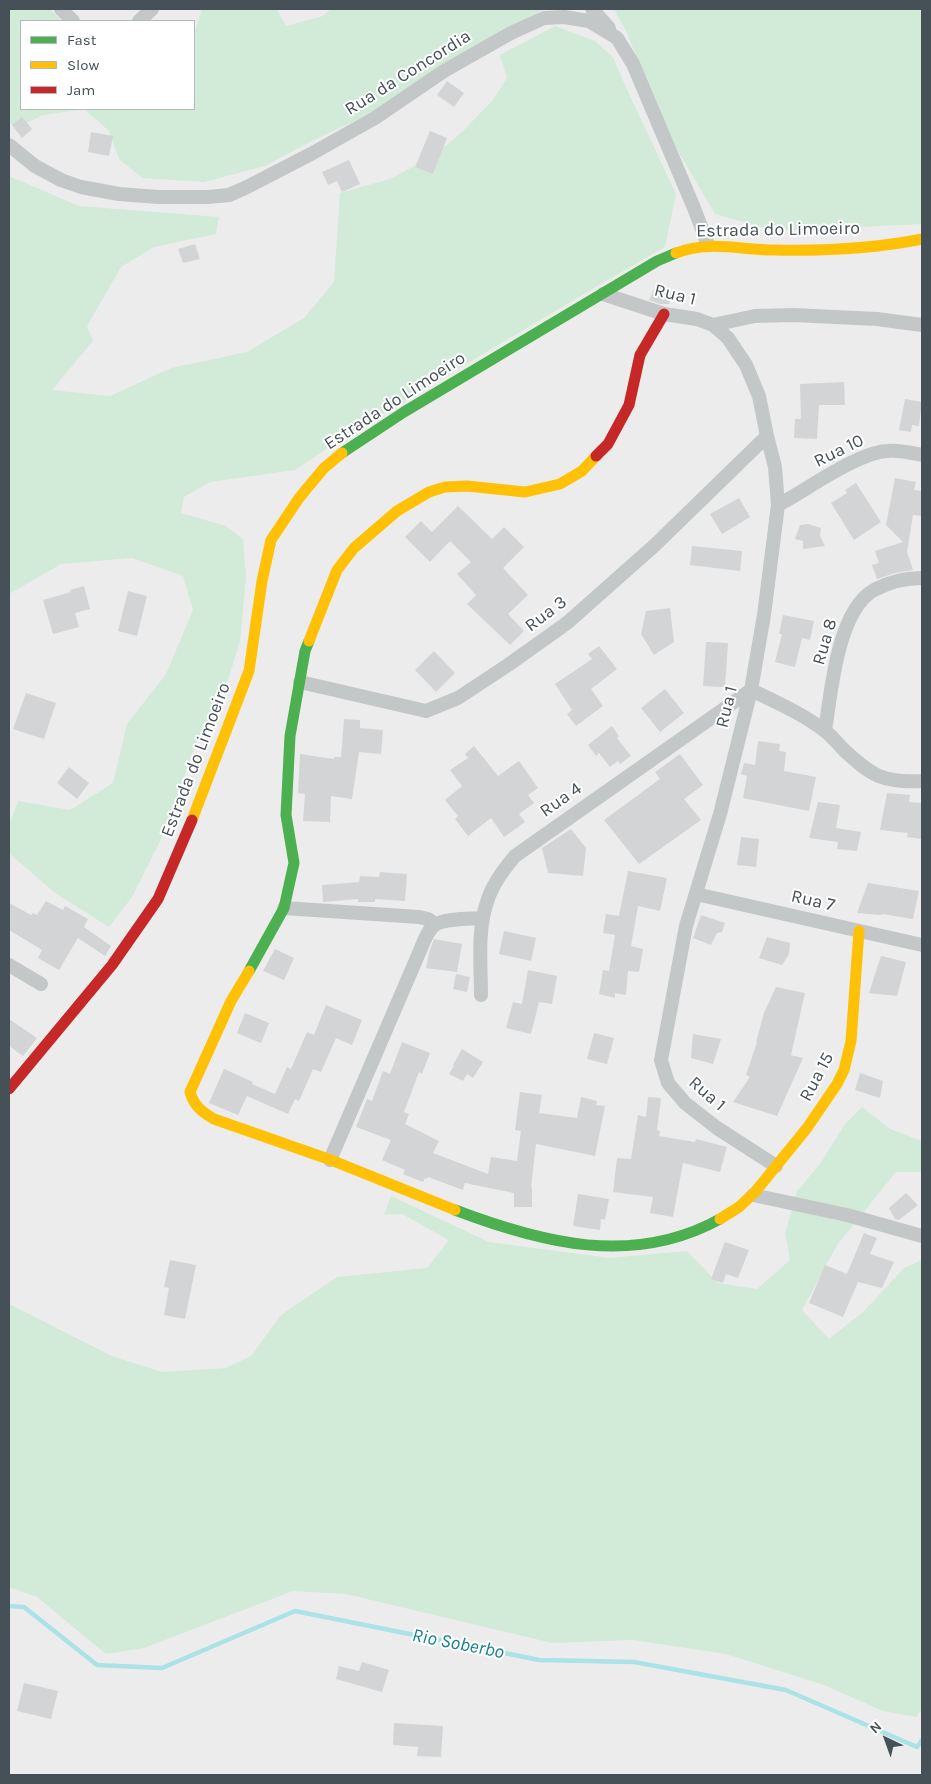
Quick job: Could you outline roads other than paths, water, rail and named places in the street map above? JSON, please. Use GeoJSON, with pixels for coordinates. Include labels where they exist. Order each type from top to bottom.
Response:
{"type":"FeatureCollection","features":[{"type":"Feature","properties":{"kind":"street"},"geometry":{"type":"LineString","coordinates":[[61,9],[72,20]]}},
{"type":"Feature","properties":{"kind":"street"},"geometry":{"type":"LineString","coordinates":[[140,20],[152,9]]}},
{"type":"Feature","properties":{"kind":"street"},"geometry":{"type":"LineString","coordinates":[[592,9],[617,38]]}},
{"type":"Feature","properties":{"kind":"street","name":"Rua da Concordia"},"geometry":{"type":"LineString","coordinates":[[9,145],[35,166],[61,180],[81,187],[119,194],[158,197],[228,195],[311,154],[375,118],[444,71],[511,33],[544,18],[564,17],[589,21],[617,38],[637,72],[708,245]]}},
{"type":"Feature","properties":{"kind":"street","name":"Estrada do Limoeiro"},"geometry":{"type":"LineString","coordinates":[[9,1089],[112,965],[158,898],[182,846],[249,671],[262,581],[271,540],[299,498],[324,468],[346,449],[404,412],[657,261],[686,249],[708,245],[771,250],[855,248],[900,244],[922,239]]}},
{"type":"Feature","properties":{"kind":"street","name":"Rua 1"},"geometry":{"type":"LineString","coordinates":[[603,294],[664,314],[697,319],[713,325],[728,338],[746,365],[759,396],[775,467],[778,505],[764,615],[751,690],[720,814],[686,926],[661,1060],[668,1083],[686,1103],[717,1128],[776,1166]]}},
{"type":"Feature","properties":{"kind":"street","name":"Rua 15"},"geometry":{"type":"LineString","coordinates":[[664,314],[640,355],[634,374],[629,405],[608,444],[582,471],[560,484],[525,492],[467,486],[445,487],[429,492],[397,511],[354,548],[337,570],[305,650],[290,736],[286,815],[294,863],[284,908],[262,950],[231,1001],[190,1092],[192,1103],[200,1112],[214,1119],[330,1160],[464,1215],[544,1240],[597,1248],[637,1246],[675,1238],[713,1223],[753,1195],[792,1148],[823,1106],[842,1073],[848,1057],[852,1031],[856,951],[859,931]]}},
{"type":"Feature","properties":{"kind":"street"},"geometry":{"type":"LineString","coordinates":[[713,325],[755,316],[793,315],[877,319],[922,325]]}},
{"type":"Feature","properties":{"kind":"street","name":"Rua 3"},"geometry":{"type":"LineString","coordinates":[[300,682],[426,711],[458,698],[567,623],[655,545],[767,436]]}},
{"type":"Feature","properties":{"kind":"street","name":"Rua 10"},"geometry":{"type":"LineString","coordinates":[[778,505],[857,460],[873,454],[887,451],[922,455]]}},
{"type":"Feature","properties":{"kind":"street","name":"Rua 8"},"geometry":{"type":"LineString","coordinates":[[825,732],[839,653],[846,626],[856,608],[874,590],[906,578],[922,578]]}},
{"type":"Feature","properties":{"kind":"street"},"geometry":{"type":"LineString","coordinates":[[751,690],[778,703],[825,732],[862,766],[874,774],[899,782],[922,781]]}},
{"type":"Feature","properties":{"kind":"street","name":"Rua 4"},"geometry":{"type":"LineString","coordinates":[[481,995],[483,918],[487,902],[495,884],[515,856],[751,690]]}},
{"type":"Feature","properties":{"kind":"street","name":"Rua 7"},"geometry":{"type":"LineString","coordinates":[[696,894],[922,945]]}},
{"type":"Feature","properties":{"kind":"street"},"geometry":{"type":"LineString","coordinates":[[284,908],[419,917],[428,919],[435,924]]}},
{"type":"Feature","properties":{"kind":"street"},"geometry":{"type":"LineString","coordinates":[[330,1160],[430,931],[435,924],[446,921],[483,918]]}},
{"type":"Feature","properties":{"kind":"street"},"geometry":{"type":"LineString","coordinates":[[9,965],[41,984]]}},
{"type":"Feature","properties":{"kind":"street"},"geometry":{"type":"LineString","coordinates":[[753,1195],[847,1215],[922,1236]]}},
{"type":"Feature","properties":{"kind":"waterway","name":"Rio Soberbo"},"geometry":{"type":"LineString","coordinates":[[9,1606],[24,1607],[97,1665],[162,1668],[295,1611],[539,1660],[634,1662],[786,1690],[917,1747],[922,1740]]}}]}
